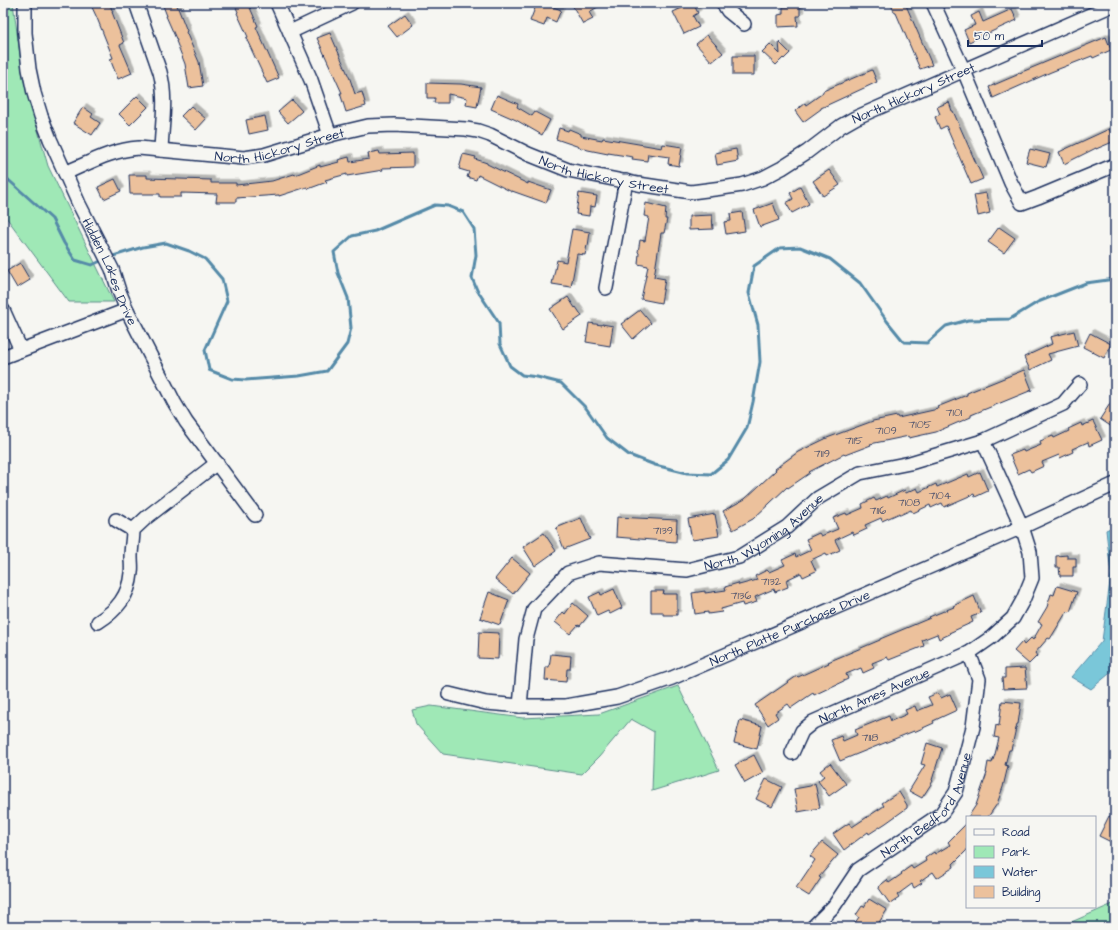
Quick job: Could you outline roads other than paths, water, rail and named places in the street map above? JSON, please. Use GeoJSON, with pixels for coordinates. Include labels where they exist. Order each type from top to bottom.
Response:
{"type":"FeatureCollection","features":[{"type":"Feature","properties":{"kind":"street","name":"Hidden Lakes Drive"},"geometry":{"type":"LineString","coordinates":[[25,3],[26,46],[34,93],[41,116],[65,173],[112,269],[127,310],[174,402],[186,422],[255,515]]}},
{"type":"Feature","properties":{"kind":"street"},"geometry":{"type":"LineString","coordinates":[[136,3],[163,84],[164,109],[161,150]]}},
{"type":"Feature","properties":{"kind":"street"},"geometry":{"type":"LineString","coordinates":[[277,3],[311,80],[330,135]]}},
{"type":"Feature","properties":{"kind":"street"},"geometry":{"type":"LineString","coordinates":[[290,32],[352,3]]}},
{"type":"Feature","properties":{"kind":"street"},"geometry":{"type":"LineString","coordinates":[[723,3],[728,11],[744,24]]}},
{"type":"Feature","properties":{"kind":"street"},"geometry":{"type":"LineString","coordinates":[[933,3],[1022,203],[1038,198],[1115,165]]}},
{"type":"Feature","properties":{"kind":"street","name":"North Hickory Street"},"geometry":{"type":"LineString","coordinates":[[65,173],[106,154],[125,149],[139,148],[234,158],[253,158],[264,156],[330,135],[368,126],[380,125],[425,126],[478,131],[490,135],[528,154],[568,170],[638,184],[691,192],[742,185],[782,168],[807,152],[841,126],[855,118],[1115,4]]}},
{"type":"Feature","properties":{"kind":"street"},"geometry":{"type":"LineString","coordinates":[[606,288],[626,181]]}},
{"type":"Feature","properties":{"kind":"street"},"geometry":{"type":"LineString","coordinates":[[3,310],[21,350]]}},
{"type":"Feature","properties":{"kind":"street"},"geometry":{"type":"LineString","coordinates":[[3,357],[127,310]]}},
{"type":"Feature","properties":{"kind":"street","name":"North Wyoming Avenue"},"geometry":{"type":"LineString","coordinates":[[520,706],[526,639],[534,609],[568,573],[599,563],[687,570],[739,557],[787,527],[818,498],[860,473],[910,463],[983,441],[1063,404],[1080,384]]}},
{"type":"Feature","properties":{"kind":"street","name":"North Ames Avenue"},"geometry":{"type":"LineString","coordinates":[[792,753],[802,731],[813,722],[969,653],[992,637],[1013,618],[1032,578],[1030,552],[1022,527],[983,441]]}},
{"type":"Feature","properties":{"kind":"street"},"geometry":{"type":"LineString","coordinates":[[98,622],[118,607],[129,585],[133,530],[147,517],[217,463]]}},
{"type":"Feature","properties":{"kind":"street","name":"North Platte Purchase Drive"},"geometry":{"type":"LineString","coordinates":[[449,694],[486,703],[520,706],[566,706],[618,697],[672,678],[1022,527],[1115,484]]}},
{"type":"Feature","properties":{"kind":"street"},"geometry":{"type":"LineString","coordinates":[[116,520],[133,530]]}},
{"type":"Feature","properties":{"kind":"street","name":"North Bedford Avenue"},"geometry":{"type":"LineString","coordinates":[[813,927],[834,906],[858,870],[941,814],[956,792],[973,727],[979,679],[969,653]]}},
{"type":"Feature","properties":{"kind":"water"},"geometry":{"type":"Polygon","coordinates":[[[1115,526],[1115,669],[1091,689],[1071,677],[1102,641],[1111,574],[1106,530],[1115,526]]]}},
{"type":"Feature","properties":{"kind":"waterway"},"geometry":{"type":"LineString","coordinates":[[3,175],[52,219],[64,243],[75,260],[92,265],[103,260]]}},
{"type":"Feature","properties":{"kind":"waterway"},"geometry":{"type":"LineString","coordinates":[[110,257],[143,247],[166,243],[189,251],[205,259],[222,279],[227,301],[205,350],[209,370],[232,379],[246,380],[299,376],[327,371],[347,344],[351,328],[348,298],[338,273],[334,252],[352,236],[375,231],[435,205],[448,206],[463,212],[474,229],[476,255],[472,278],[477,290],[499,323],[500,344],[510,366],[522,375],[561,383],[586,408],[607,438],[629,455],[655,465],[687,473],[711,474],[728,460],[747,428],[760,362],[758,325],[749,293],[754,266],[780,248],[800,247],[830,259],[860,283],[904,342],[927,343],[946,326],[968,320],[1010,319],[1038,302],[1086,283],[1115,279]]}}]}
